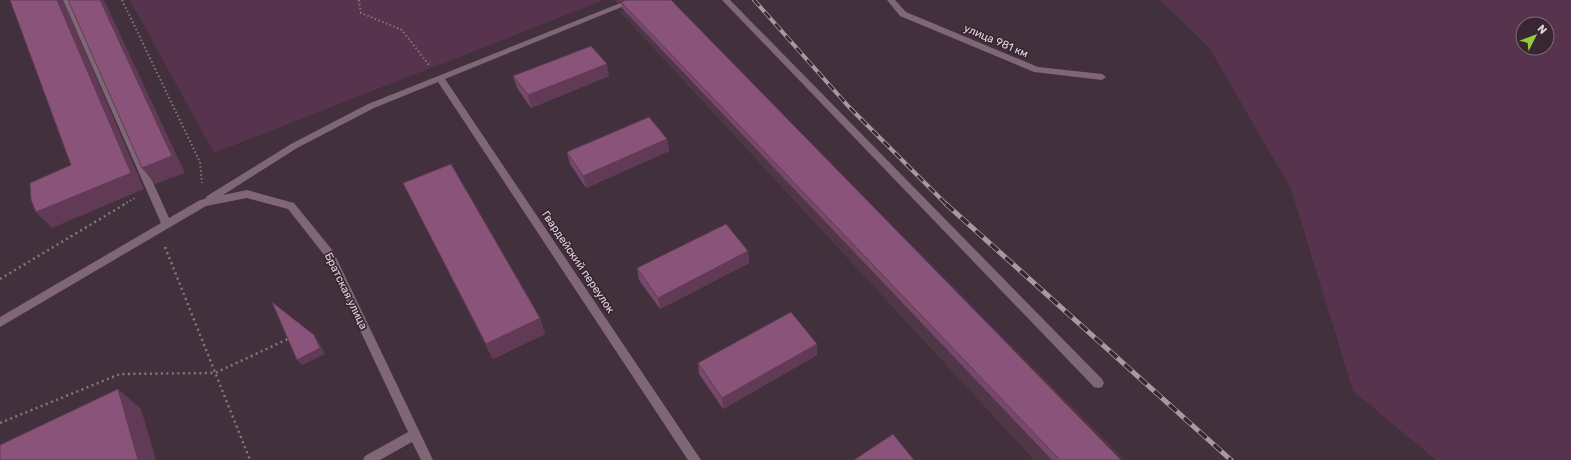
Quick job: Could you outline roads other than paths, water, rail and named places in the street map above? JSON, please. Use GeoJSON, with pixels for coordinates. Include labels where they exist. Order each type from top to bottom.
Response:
{"type":"FeatureCollection","features":[{"type":"Feature","properties":{"kind":"street"},"geometry":{"type":"LineString","coordinates":[[67,0],[151,189],[162,227]]}},
{"type":"Feature","properties":{"kind":"street"},"geometry":{"type":"LineString","coordinates":[[726,0],[1098,383]]}},
{"type":"Feature","properties":{"kind":"street","name":"улица 981 км"},"geometry":{"type":"LineString","coordinates":[[891,0],[903,14],[1037,70],[1102,77]]}},
{"type":"Feature","properties":{"kind":"street"},"geometry":{"type":"LineString","coordinates":[[203,203],[294,146],[372,106],[630,1]]}},
{"type":"Feature","properties":{"kind":"street","name":"Гвардейский переулок"},"geometry":{"type":"LineString","coordinates":[[440,78],[696,460]]}},
{"type":"Feature","properties":{"kind":"street","name":"Братская улица"},"geometry":{"type":"LineString","coordinates":[[0,322],[203,203],[247,194],[291,206],[329,254],[427,460]]}},
{"type":"Feature","properties":{"kind":"street"},"geometry":{"type":"LineString","coordinates":[[369,460],[415,434]]}},
{"type":"Feature","properties":{"kind":"railway"},"geometry":{"type":"LineString","coordinates":[[754,0],[849,107],[946,204]]}},
{"type":"Feature","properties":{"kind":"railway"},"geometry":{"type":"LineString","coordinates":[[946,204],[1231,460]]}}]}
